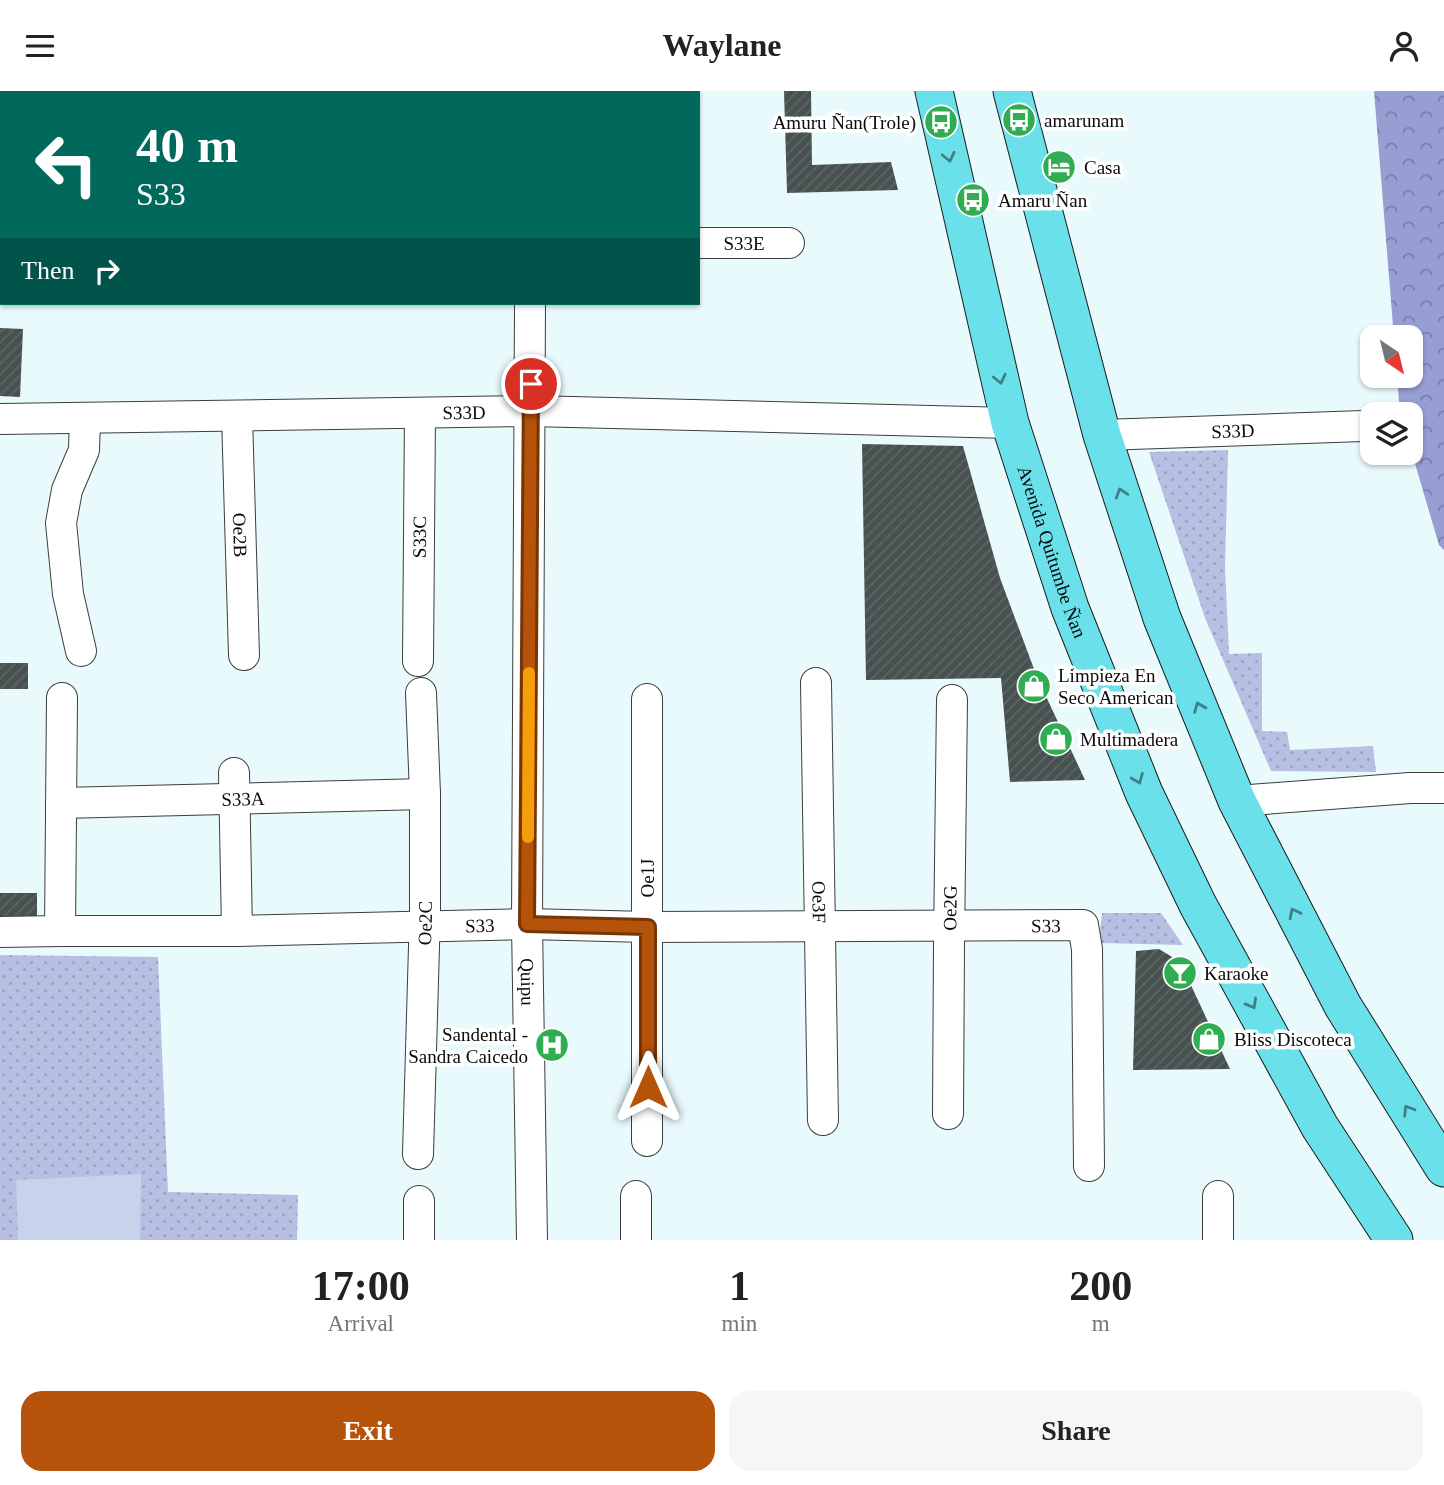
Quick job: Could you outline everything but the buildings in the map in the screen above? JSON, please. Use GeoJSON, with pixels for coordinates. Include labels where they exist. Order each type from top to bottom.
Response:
{"type":"FeatureCollection","features":[{"type":"Feature","properties":{"kind":"main road","name":"Avenida Quitumbe Ñan"},"geometry":{"type":"LineString","coordinates":[[923,91],[938,107],[1010,423],[1070,608],[1144,793],[1198,905],[1320,1127],[1394,1240]]}},
{"type":"Feature","properties":{"kind":"main road"},"geometry":{"type":"LineString","coordinates":[[1018,101],[1102,435],[1162,618],[1237,801],[1342,1006],[1444,1168]]}},
{"type":"Feature","properties":{"kind":"street","name":"S33E"},"geometry":{"type":"LineString","coordinates":[[700,243],[789,243]]}},
{"type":"Feature","properties":{"kind":"street","name":"Quipu"},"geometry":{"type":"LineString","coordinates":[[530,305],[527,924],[532,1240]]}},
{"type":"Feature","properties":{"kind":"street","name":"S33D"},"geometry":{"type":"LineString","coordinates":[[0,419],[531,411],[1010,423]]}},
{"type":"Feature","properties":{"kind":"street","name":"S33C"},"geometry":{"type":"LineString","coordinates":[[418,661],[420,413]]}},
{"type":"Feature","properties":{"kind":"street","name":"Oe2B"},"geometry":{"type":"LineString","coordinates":[[237,415],[244,655]]}},
{"type":"Feature","properties":{"kind":"street"},"geometry":{"type":"LineString","coordinates":[[81,651],[68,594],[61,523],[67,490],[84,450],[85,418]]}},
{"type":"Feature","properties":{"kind":"street","name":"S33D"},"geometry":{"type":"LineString","coordinates":[[1102,435],[1360,426]]}},
{"type":"Feature","properties":{"kind":"street","name":"Oe3F"},"geometry":{"type":"LineString","coordinates":[[816,683],[823,1121]]}},
{"type":"Feature","properties":{"kind":"street","name":"Oe2C"},"geometry":{"type":"LineString","coordinates":[[418,1154],[425,794],[421,694]]}},
{"type":"Feature","properties":{"kind":"street"},"geometry":{"type":"LineString","coordinates":[[60,931],[62,698]]}},
{"type":"Feature","properties":{"kind":"street","name":"Oe1J"},"geometry":{"type":"LineString","coordinates":[[647,699],[648,1141]]}},
{"type":"Feature","properties":{"kind":"street","name":"Oe2G"},"geometry":{"type":"LineString","coordinates":[[948,1114],[952,700]]}},
{"type":"Feature","properties":{"kind":"street"},"geometry":{"type":"LineString","coordinates":[[234,785],[236,932]]}},
{"type":"Feature","properties":{"kind":"street","name":"S33A"},"geometry":{"type":"LineString","coordinates":[[61,803],[234,785],[425,794]]}},
{"type":"Feature","properties":{"kind":"street"},"geometry":{"type":"LineString","coordinates":[[1237,801],[1410,788],[1444,788]]}},
{"type":"Feature","properties":{"kind":"street","name":"S33"},"geometry":{"type":"LineString","coordinates":[[0,932],[236,932],[527,924],[648,927],[1083,925],[1087,949],[1089,1166]]}},
{"type":"Feature","properties":{"kind":"street"},"geometry":{"type":"LineString","coordinates":[[636,1195],[636,1240]]}},
{"type":"Feature","properties":{"kind":"street"},"geometry":{"type":"LineString","coordinates":[[1218,1196],[1218,1240]]}},
{"type":"Feature","properties":{"kind":"street"},"geometry":{"type":"LineString","coordinates":[[419,1201],[419,1240]]}},
{"type":"Feature","properties":{"kind":"shaded area"},"geometry":{"type":"Polygon","coordinates":[[[1228,450],[1225,568],[1229,654],[1262,653],[1262,731],[1287,732],[1290,750],[1373,746],[1376,772],[1271,771],[1205,618],[1149,452],[1228,450]]]}},
{"type":"Feature","properties":{"kind":"shaded area"},"geometry":{"type":"Polygon","coordinates":[[[1102,913],[1161,913],[1183,945],[1099,943],[1102,913]]]}},
{"type":"Feature","properties":{"kind":"shaded area"},"geometry":{"type":"Polygon","coordinates":[[[0,955],[158,957],[168,1192],[298,1195],[297,1240],[0,1240],[0,955]]]}},
{"type":"Feature","properties":{"kind":"shaded area"},"geometry":{"type":"Polygon","coordinates":[[[141,1174],[140,1240],[18,1240],[16,1180],[141,1174]]]}},
{"type":"Feature","properties":{"kind":"green space"},"geometry":{"type":"Polygon","coordinates":[[[1374,91],[1444,91],[1444,550],[1439,545],[1415,465],[1423,465],[1423,402],[1399,402],[1398,389],[1423,389],[1423,325],[1393,325],[1374,91]]]}},
{"type":"Feature","properties":{"kind":"slow traffic"},"geometry":{"type":"LineString","coordinates":[[528,837],[529,673]]}},
{"type":"Feature","properties":{"kind":"place","name":"amarunam"},"geometry":{"type":"Point","coordinates":[1019,120]}},
{"type":"Feature","properties":{"kind":"place","name":"Amuru Ñan(Trole)"},"geometry":{"type":"Point","coordinates":[941,122]}},
{"type":"Feature","properties":{"kind":"place","name":"Casa"},"geometry":{"type":"Point","coordinates":[1059,167]}},
{"type":"Feature","properties":{"kind":"place","name":"Amaru Ñan"},"geometry":{"type":"Point","coordinates":[973,200]}},
{"type":"Feature","properties":{"kind":"place","name":"Limpieza En Seco American"},"geometry":{"type":"Point","coordinates":[1034,686]}},
{"type":"Feature","properties":{"kind":"place","name":"Multimadera"},"geometry":{"type":"Point","coordinates":[1056,739]}},
{"type":"Feature","properties":{"kind":"place","name":"Karaoke"},"geometry":{"type":"Point","coordinates":[1180,973]}},
{"type":"Feature","properties":{"kind":"place","name":"Bliss Discoteca"},"geometry":{"type":"Point","coordinates":[1209,1039]}},
{"type":"Feature","properties":{"kind":"place","name":"Sandental - Sandra Caicedo"},"geometry":{"type":"Point","coordinates":[552,1045]}},
{"type":"Feature","properties":{"kind":"route"},"geometry":{"type":"LineString","coordinates":[[531,384],[527,924],[648,927],[648,1087]]}}]}
